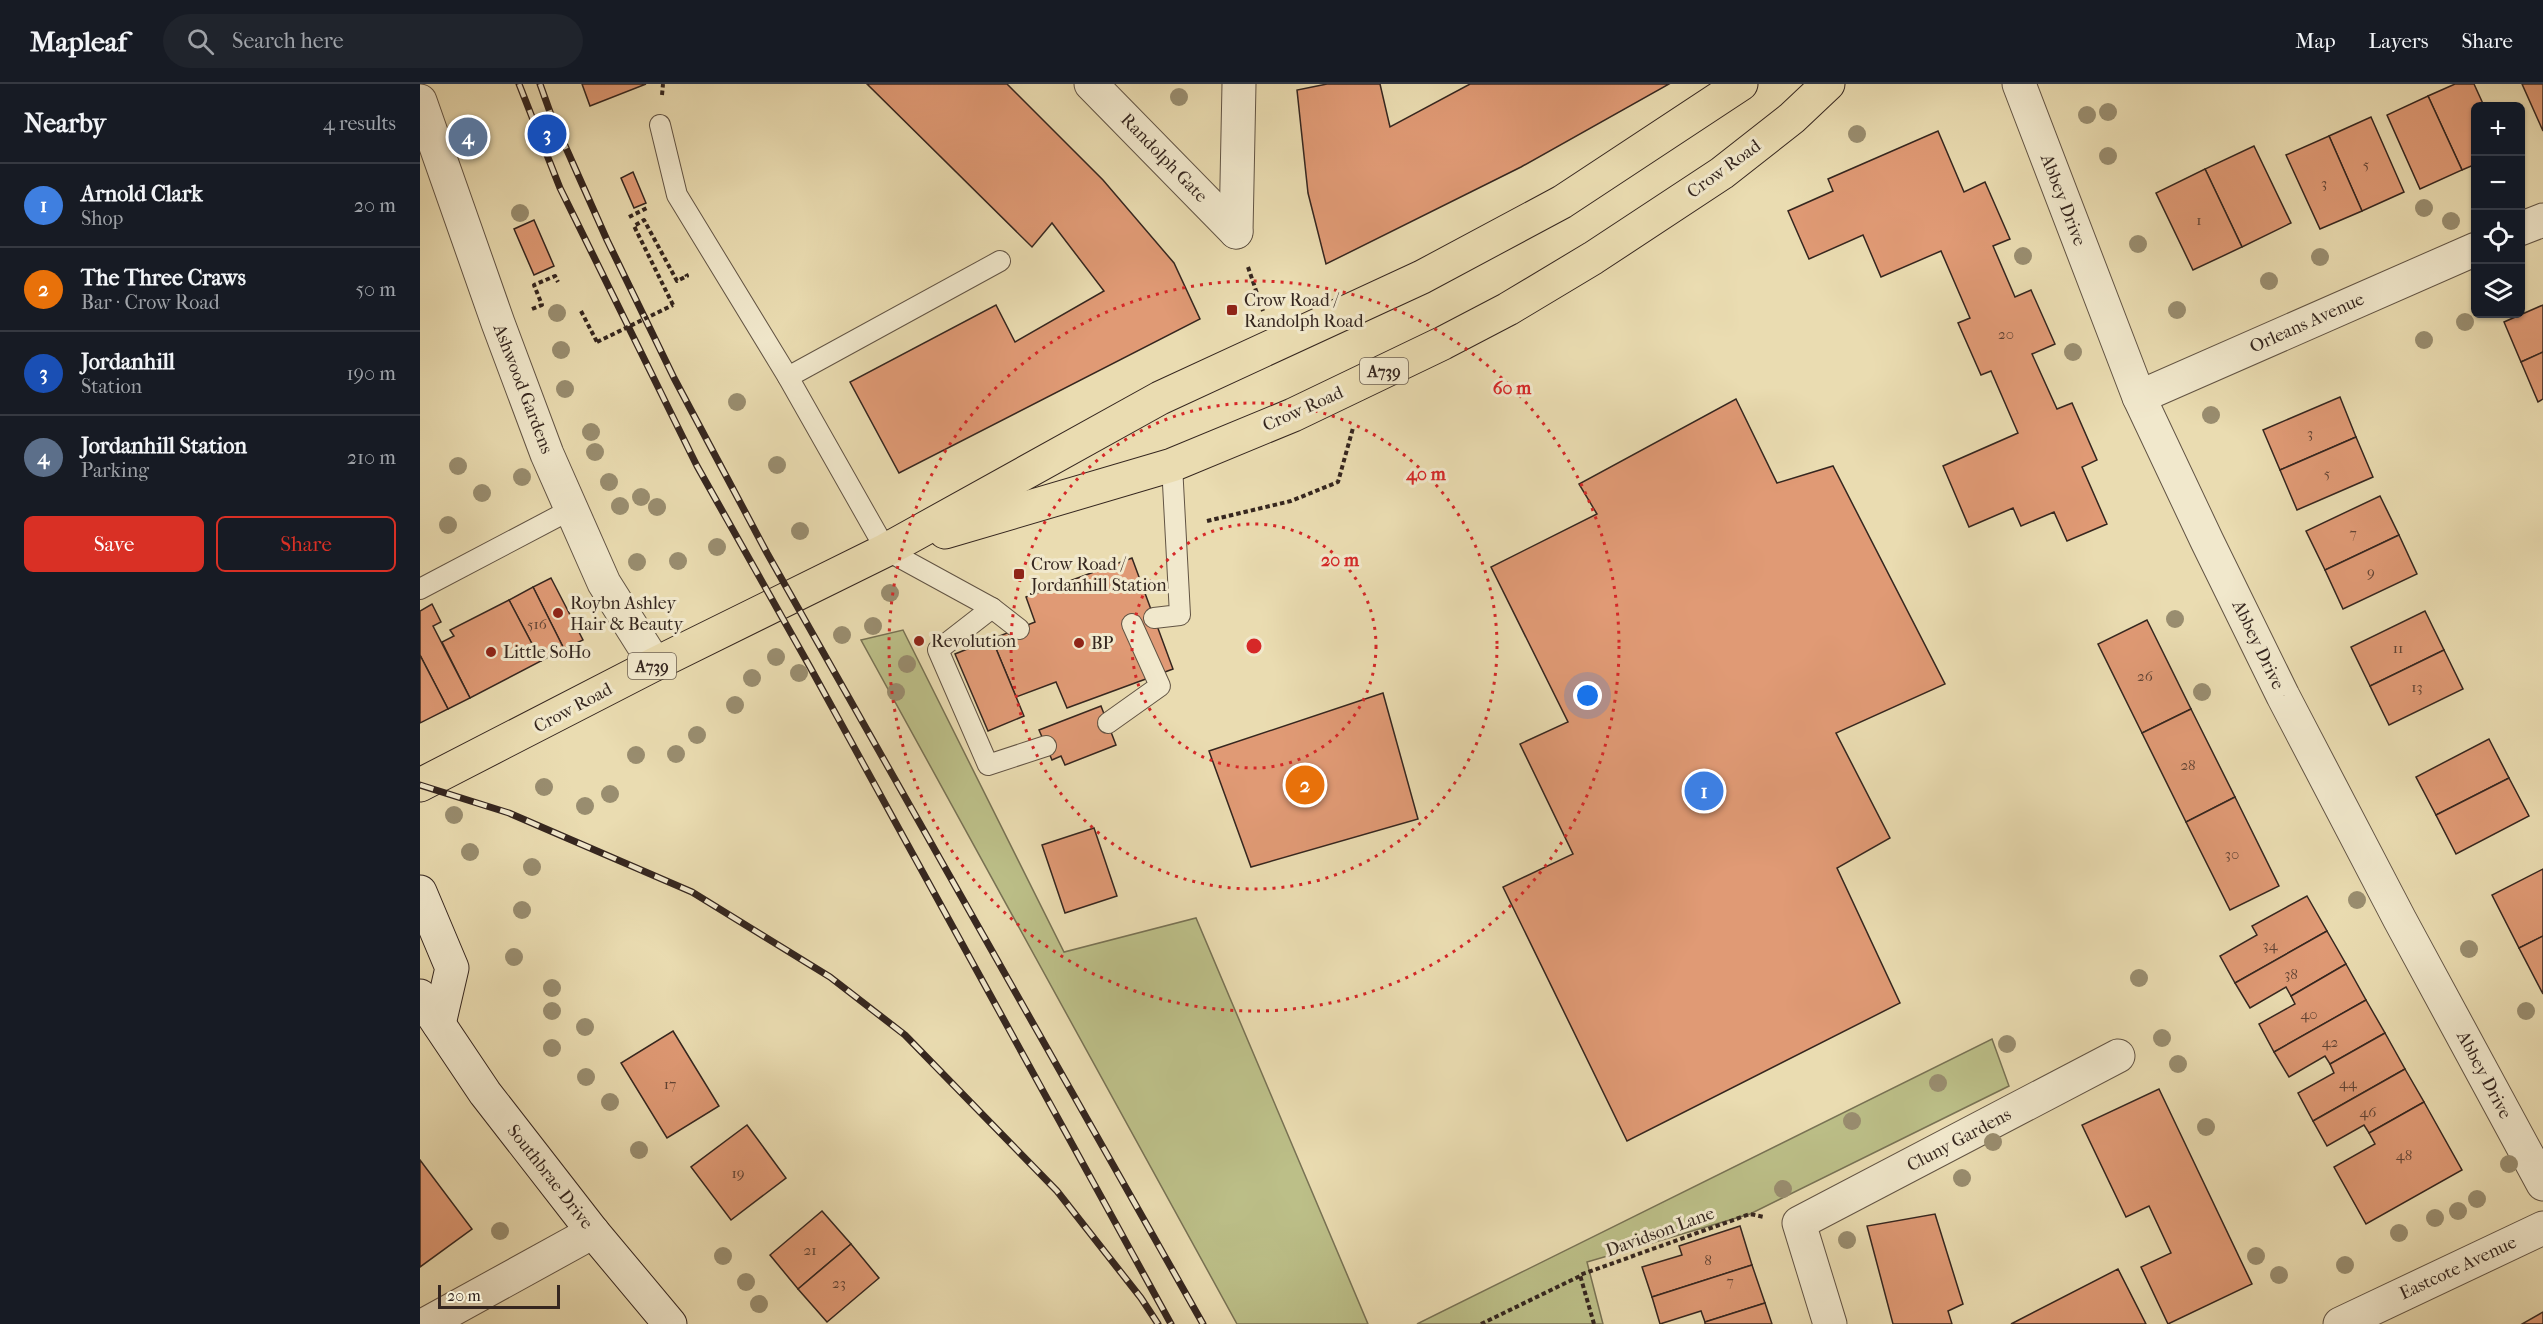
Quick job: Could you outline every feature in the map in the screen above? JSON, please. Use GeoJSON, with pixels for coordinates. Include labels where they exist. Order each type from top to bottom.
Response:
{"type":"FeatureCollection","features":[{"type":"Feature","properties":{"kind":"main road","name":"Crow Road"},"geometry":{"type":"LineString","coordinates":[[420,785],[655,664],[886,550],[1160,398],[1422,277],[1562,202],[1741,84]]}},
{"type":"Feature","properties":{"kind":"main road","name":"Crow Road"},"geometry":{"type":"LineString","coordinates":[[886,550],[1172,465],[1293,416],[1443,343],[1508,309],[1593,258],[1722,173],[1792,118],[1828,84]]}},
{"type":"Feature","properties":{"kind":"street","name":"Randolph Gate"},"geometry":{"type":"LineString","coordinates":[[1091,84],[1236,232]]}},
{"type":"Feature","properties":{"kind":"street"},"geometry":{"type":"LineString","coordinates":[[1236,232],[1239,84]]}},
{"type":"Feature","properties":{"kind":"street","name":"Abbey Drive"},"geometry":{"type":"LineString","coordinates":[[2019,84],[2139,397],[2283,696],[2400,920],[2543,1184]]}},
{"type":"Feature","properties":{"kind":"street","name":"Ashwood Gardens"},"geometry":{"type":"LineString","coordinates":[[420,101],[547,454],[604,584],[655,664]]}},
{"type":"Feature","properties":{"kind":"street"},"geometry":{"type":"LineString","coordinates":[[2525,227],[2543,220]]}},
{"type":"Feature","properties":{"kind":"street","name":"Orleans Avenue"},"geometry":{"type":"LineString","coordinates":[[2139,397],[2471,251]]}},
{"type":"Feature","properties":{"kind":"street"},"geometry":{"type":"LineString","coordinates":[[420,892],[452,968],[439,1024]]}},
{"type":"Feature","properties":{"kind":"street","name":"Southbrae Drive"},"geometry":{"type":"LineString","coordinates":[[420,996],[485,1093],[593,1232],[670,1324]]}},
{"type":"Feature","properties":{"kind":"street","name":"Cluny Gardens"},"geometry":{"type":"LineString","coordinates":[[1799,1223],[2118,1056]]}},
{"type":"Feature","properties":{"kind":"street"},"geometry":{"type":"LineString","coordinates":[[1799,1223],[1830,1324]]}},
{"type":"Feature","properties":{"kind":"street","name":"Eastcote Avenue"},"geometry":{"type":"LineString","coordinates":[[2340,1324],[2543,1228]]}},
{"type":"Feature","properties":{"kind":"street"},"geometry":{"type":"LineString","coordinates":[[426,1324],[593,1232]]}},
{"type":"Feature","properties":{"kind":"lane"},"geometry":{"type":"LineString","coordinates":[[660,125],[677,195],[788,377],[886,550],[992,608],[1019,628]]}},
{"type":"Feature","properties":{"kind":"lane"},"geometry":{"type":"LineString","coordinates":[[788,377],[1000,261]]}},
{"type":"Feature","properties":{"kind":"lane"},"geometry":{"type":"LineString","coordinates":[[1154,618],[1180,615],[1172,465]]}},
{"type":"Feature","properties":{"kind":"lane"},"geometry":{"type":"LineString","coordinates":[[420,589],[572,509]]}},
{"type":"Feature","properties":{"kind":"lane"},"geometry":{"type":"LineString","coordinates":[[992,608],[938,650],[988,765],[1046,746]]}},
{"type":"Feature","properties":{"kind":"lane"},"geometry":{"type":"LineString","coordinates":[[1108,723],[1160,686],[1132,624]]}},
{"type":"Feature","properties":{"kind":"path"},"geometry":{"type":"LineString","coordinates":[[629,217],[677,195]]}},
{"type":"Feature","properties":{"kind":"path"},"geometry":{"type":"LineString","coordinates":[[650,207],[655,217]]}},
{"type":"Feature","properties":{"kind":"path"},"geometry":{"type":"LineString","coordinates":[[581,311],[597,342],[673,305],[634,226],[644,220],[677,281],[687,276],[682,267]]}},
{"type":"Feature","properties":{"kind":"path"},"geometry":{"type":"LineString","coordinates":[[1236,232],[1275,346]]}},
{"type":"Feature","properties":{"kind":"path"},"geometry":{"type":"LineString","coordinates":[[536,291],[534,285],[555,276],[558,282]]}},
{"type":"Feature","properties":{"kind":"path"},"geometry":{"type":"LineString","coordinates":[[1175,528],[1291,501],[1338,482],[1355,424]]}},
{"type":"Feature","properties":{"kind":"path","name":"Davidson Lane"},"geometry":{"type":"LineString","coordinates":[[1481,1324],[1580,1275],[1750,1214],[1799,1223]]}},
{"type":"Feature","properties":{"kind":"path"},"geometry":{"type":"LineString","coordinates":[[1580,1275],[1594,1324]]}},
{"type":"Feature","properties":{"kind":"green space"},"geometry":{"type":"Polygon","coordinates":[[[903,630],[1064,952],[1196,918],[1368,1324],[1237,1324],[861,640],[903,630]]]}},
{"type":"Feature","properties":{"kind":"green space"},"geometry":{"type":"Polygon","coordinates":[[[1992,1039],[2009,1086],[1750,1214],[1587,1262],[1603,1324],[1417,1324],[1992,1039]]]}},
{"type":"Feature","properties":{"kind":"building"},"geometry":{"type":"Polygon","coordinates":[[[582,84],[646,84],[590,106],[582,84]]]}},
{"type":"Feature","properties":{"kind":"building"},"geometry":{"type":"Polygon","coordinates":[[[867,84],[1007,84],[1103,180],[1174,263],[1200,319],[899,473],[850,382],[996,305],[1015,342],[1104,291],[1052,223],[1032,247],[867,84]]]}},
{"type":"Feature","properties":{"kind":"building"},"geometry":{"type":"Polygon","coordinates":[[[1327,84],[1380,84],[1390,127],[1470,84],[1669,84],[1521,167],[1326,264],[1308,193],[1297,90],[1327,84]]]}},
{"type":"Feature","properties":{"kind":"building"},"geometry":{"type":"Polygon","coordinates":[[[2455,84],[2474,84],[2482,102],[2471,102],[2471,166],[2462,170],[2428,96],[2455,84]]]}},
{"type":"Feature","properties":{"kind":"building"},"geometry":{"type":"Polygon","coordinates":[[[2522,84],[2543,84],[2543,131],[2522,84]]]}},
{"type":"Feature","properties":{"kind":"building"},"geometry":{"type":"Polygon","coordinates":[[[2428,96],[2462,170],[2420,189],[2387,115],[2428,96]]]}},
{"type":"Feature","properties":{"kind":"building"},"geometry":{"type":"Polygon","coordinates":[[[2371,117],[2404,192],[2362,211],[2329,136],[2371,117]]]}},
{"type":"Feature","properties":{"kind":"building"},"geometry":{"type":"Polygon","coordinates":[[[1938,131],[1964,192],[1985,182],[2010,239],[1993,246],[2015,297],[2031,290],[2055,344],[2032,354],[2057,409],[2072,403],[2097,460],[2082,467],[2107,524],[2067,541],[2054,512],[2021,526],[2013,508],[1969,527],[1943,466],[2018,433],[1991,371],[1981,375],[1958,323],[1970,318],[1941,251],[1881,277],[1863,235],[1809,259],[1788,211],[1833,191],[1828,179],[1938,131]]]}},
{"type":"Feature","properties":{"kind":"building"},"geometry":{"type":"Polygon","coordinates":[[[2329,136],[2362,211],[2320,229],[2286,155],[2329,136]]]}},
{"type":"Feature","properties":{"kind":"building"},"geometry":{"type":"Polygon","coordinates":[[[2254,146],[2291,223],[2242,247],[2205,169],[2254,146]]]}},
{"type":"Feature","properties":{"kind":"building"},"geometry":{"type":"Polygon","coordinates":[[[2205,169],[2242,247],[2193,270],[2156,193],[2205,169]]]}},
{"type":"Feature","properties":{"kind":"building"},"geometry":{"type":"Polygon","coordinates":[[[633,172],[646,203],[634,208],[621,178],[633,172]]]}},
{"type":"Feature","properties":{"kind":"building"},"geometry":{"type":"Polygon","coordinates":[[[534,220],[554,266],[534,275],[514,229],[534,220]]]}},
{"type":"Feature","properties":{"kind":"building"},"geometry":{"type":"Polygon","coordinates":[[[2543,305],[2543,352],[2521,362],[2504,322],[2513,318],[2525,318],[2525,313],[2543,305]]]}},
{"type":"Feature","properties":{"kind":"building"},"geometry":{"type":"Polygon","coordinates":[[[2543,352],[2543,399],[2538,402],[2521,362],[2543,352]]]}},
{"type":"Feature","properties":{"kind":"building"},"geometry":{"type":"Polygon","coordinates":[[[2340,397],[2356,437],[2280,470],[2263,430],[2340,397]]]}},
{"type":"Feature","properties":{"kind":"building"},"geometry":{"type":"Polygon","coordinates":[[[1736,399],[1777,483],[1833,466],[1945,684],[1836,733],[1890,838],[1837,868],[1900,1003],[1627,1141],[1503,887],[1573,854],[1520,744],[1568,722],[1491,567],[1597,514],[1579,484],[1736,399]]]}},
{"type":"Feature","properties":{"kind":"building"},"geometry":{"type":"Polygon","coordinates":[[[2356,437],[2373,477],[2297,510],[2280,470],[2356,437]]]}},
{"type":"Feature","properties":{"kind":"building"},"geometry":{"type":"Polygon","coordinates":[[[2380,496],[2399,535],[2325,570],[2306,531],[2380,496]]]}},
{"type":"Feature","properties":{"kind":"building"},"geometry":{"type":"Polygon","coordinates":[[[2399,535],[2417,574],[2343,609],[2325,570],[2399,535]]]}},
{"type":"Feature","properties":{"kind":"building"},"geometry":{"type":"Polygon","coordinates":[[[1132,558],[1173,669],[1067,708],[1056,682],[1016,697],[992,639],[1035,622],[1026,597],[1132,558]]]}},
{"type":"Feature","properties":{"kind":"building","name":"Roybn Ashley Hair & Beauty"},"geometry":{"type":"Polygon","coordinates":[[[551,578],[583,640],[564,649],[533,587],[551,578]]]}},
{"type":"Feature","properties":{"kind":"building"},"geometry":{"type":"Polygon","coordinates":[[[533,587],[564,649],[541,661],[509,600],[533,587]]]}},
{"type":"Feature","properties":{"kind":"building","name":"Little SoHo"},"geometry":{"type":"Polygon","coordinates":[[[509,600],[541,661],[470,698],[442,642],[454,636],[450,630],[509,600]]]}},
{"type":"Feature","properties":{"kind":"building"},"geometry":{"type":"Polygon","coordinates":[[[432,604],[441,622],[433,626],[470,698],[448,709],[420,655],[420,611],[432,604]]]}},
{"type":"Feature","properties":{"kind":"building"},"geometry":{"type":"Polygon","coordinates":[[[2425,611],[2444,650],[2370,686],[2351,647],[2425,611]]]}},
{"type":"Feature","properties":{"kind":"building"},"geometry":{"type":"Polygon","coordinates":[[[2147,620],[2191,709],[2142,733],[2098,644],[2147,620]]]}},
{"type":"Feature","properties":{"kind":"building"},"geometry":{"type":"Polygon","coordinates":[[[992,639],[1024,716],[988,731],[955,654],[992,639]]]}},
{"type":"Feature","properties":{"kind":"building"},"geometry":{"type":"Polygon","coordinates":[[[2444,650],[2463,689],[2389,725],[2370,686],[2444,650]]]}},
{"type":"Feature","properties":{"kind":"building"},"geometry":{"type":"Polygon","coordinates":[[[420,655],[448,709],[420,723],[420,655]]]}},
{"type":"Feature","properties":{"kind":"building"},"geometry":{"type":"Polygon","coordinates":[[[1383,693],[1418,819],[1251,867],[1209,751],[1383,693]]]}},
{"type":"Feature","properties":{"kind":"building"},"geometry":{"type":"Polygon","coordinates":[[[1101,706],[1116,745],[1065,765],[1061,756],[1052,760],[1039,730],[1101,706]]]}},
{"type":"Feature","properties":{"kind":"building"},"geometry":{"type":"Polygon","coordinates":[[[2191,709],[2235,797],[2186,822],[2142,733],[2191,709]]]}},
{"type":"Feature","properties":{"kind":"building"},"geometry":{"type":"Polygon","coordinates":[[[2489,739],[2509,778],[2436,815],[2416,777],[2489,739]]]}},
{"type":"Feature","properties":{"kind":"building"},"geometry":{"type":"Polygon","coordinates":[[[2509,778],[2529,816],[2456,854],[2436,815],[2509,778]]]}},
{"type":"Feature","properties":{"kind":"building"},"geometry":{"type":"Polygon","coordinates":[[[2235,797],[2279,886],[2230,910],[2186,822],[2235,797]]]}},
{"type":"Feature","properties":{"kind":"building"},"geometry":{"type":"Polygon","coordinates":[[[1094,828],[1117,896],[1065,913],[1042,845],[1094,828]]]}},
{"type":"Feature","properties":{"kind":"building"},"geometry":{"type":"Polygon","coordinates":[[[2543,869],[2543,936],[2519,948],[2492,895],[2543,869]]]}},
{"type":"Feature","properties":{"kind":"building"},"geometry":{"type":"Polygon","coordinates":[[[2307,896],[2327,931],[2235,983],[2220,956],[2257,935],[2252,926],[2307,896]]]}},
{"type":"Feature","properties":{"kind":"building"},"geometry":{"type":"Polygon","coordinates":[[[2327,931],[2346,964],[2291,996],[2286,987],[2250,1008],[2235,983],[2327,931]]]}},
{"type":"Feature","properties":{"kind":"building"},"geometry":{"type":"Polygon","coordinates":[[[2543,936],[2543,994],[2519,948],[2543,936]]]}},
{"type":"Feature","properties":{"kind":"building"},"geometry":{"type":"Polygon","coordinates":[[[2346,964],[2366,1000],[2274,1052],[2259,1024],[2295,1004],[2291,996],[2346,964]]]}},
{"type":"Feature","properties":{"kind":"building"},"geometry":{"type":"Polygon","coordinates":[[[2366,1000],[2385,1033],[2330,1064],[2325,1056],[2289,1077],[2274,1052],[2366,1000]]]}},
{"type":"Feature","properties":{"kind":"building"},"geometry":{"type":"Polygon","coordinates":[[[673,1031],[719,1106],[667,1138],[621,1063],[673,1031]]]}},
{"type":"Feature","properties":{"kind":"building"},"geometry":{"type":"Polygon","coordinates":[[[2385,1033],[2405,1069],[2313,1121],[2298,1093],[2334,1073],[2330,1064],[2385,1033]]]}},
{"type":"Feature","properties":{"kind":"building"},"geometry":{"type":"Polygon","coordinates":[[[2405,1069],[2424,1102],[2369,1133],[2364,1125],[2327,1146],[2313,1121],[2405,1069]]]}},
{"type":"Feature","properties":{"kind":"building"},"geometry":{"type":"Polygon","coordinates":[[[2159,1089],[2252,1284],[2168,1324],[2141,1267],[2171,1253],[2149,1206],[2126,1217],[2082,1125],[2159,1089]]]}},
{"type":"Feature","properties":{"kind":"building"},"geometry":{"type":"Polygon","coordinates":[[[2424,1102],[2462,1170],[2366,1224],[2334,1167],[2375,1144],[2369,1133],[2424,1102]]]}},
{"type":"Feature","properties":{"kind":"building"},"geometry":{"type":"Polygon","coordinates":[[[747,1125],[786,1178],[731,1220],[691,1167],[747,1125]]]}},
{"type":"Feature","properties":{"kind":"building"},"geometry":{"type":"Polygon","coordinates":[[[420,1160],[472,1229],[420,1267],[420,1160]]]}},
{"type":"Feature","properties":{"kind":"building"},"geometry":{"type":"Polygon","coordinates":[[[822,1211],[851,1244],[798,1289],[770,1255],[822,1211]]]}},
{"type":"Feature","properties":{"kind":"building"},"geometry":{"type":"Polygon","coordinates":[[[1935,1214],[1963,1304],[1948,1311],[1952,1324],[1893,1324],[1867,1226],[1935,1214]]]}},
{"type":"Feature","properties":{"kind":"building"},"geometry":{"type":"Polygon","coordinates":[[[1740,1226],[1752,1265],[1652,1297],[1642,1267],[1682,1255],[1679,1246],[1740,1226]]]}},
{"type":"Feature","properties":{"kind":"building"},"geometry":{"type":"Polygon","coordinates":[[[851,1244],[879,1278],[827,1322],[798,1289],[851,1244]]]}},
{"type":"Feature","properties":{"kind":"building"},"geometry":{"type":"Polygon","coordinates":[[[1752,1265],[1765,1303],[1705,1322],[1701,1311],[1660,1324],[1652,1297],[1752,1265]]]}},
{"type":"Feature","properties":{"kind":"building"},"geometry":{"type":"Polygon","coordinates":[[[2118,1269],[2146,1324],[2011,1324],[2118,1269]]]}},
{"type":"Feature","properties":{"kind":"building"},"geometry":{"type":"Polygon","coordinates":[[[1765,1303],[1772,1324],[1705,1324],[1705,1322],[1765,1303]]]}},
{"type":"Feature","properties":{"kind":"building"},"geometry":{"type":"Polygon","coordinates":[[[2543,1312],[2543,1324],[2522,1324],[2543,1312]]]}},
{"type":"Feature","properties":{"kind":"railway"},"geometry":{"type":"LineString","coordinates":[[519,84],[560,188],[697,466],[1171,1324]]}},
{"type":"Feature","properties":{"kind":"railway"},"geometry":{"type":"LineString","coordinates":[[540,84],[550,112],[607,240],[674,378],[767,553],[1203,1324]]}},
{"type":"Feature","properties":{"kind":"railway"},"geometry":{"type":"LineString","coordinates":[[420,785],[509,813],[692,892],[830,977],[905,1035],[1057,1191],[1141,1298],[1158,1324]]}},
{"type":"Feature","properties":{"kind":"place","name":"Jordanhill"},"geometry":{"type":"Point","coordinates":[547,134]}},
{"type":"Feature","properties":{"kind":"place","name":"Jordanhill Station"},"geometry":{"type":"Point","coordinates":[468,137]}},
{"type":"Feature","properties":{"kind":"place","name":"Crow Road / Randolph Road"},"geometry":{"type":"Point","coordinates":[1232,310]}},
{"type":"Feature","properties":{"kind":"place","name":"Crow Road / Jordanhill Station"},"geometry":{"type":"Point","coordinates":[1019,574]}},
{"type":"Feature","properties":{"kind":"place","name":"Roybn Ashley Hair & Beauty"},"geometry":{"type":"Point","coordinates":[558,613]}},
{"type":"Feature","properties":{"kind":"place","name":"Revolution"},"geometry":{"type":"Point","coordinates":[919,641]}},
{"type":"Feature","properties":{"kind":"place","name":"BP"},"geometry":{"type":"Point","coordinates":[1079,643]}},
{"type":"Feature","properties":{"kind":"place","name":"Little SoHo"},"geometry":{"type":"Point","coordinates":[491,652]}},
{"type":"Feature","properties":{"kind":"place","name":"The Three Craws"},"geometry":{"type":"Point","coordinates":[1305,785]}},
{"type":"Feature","properties":{"kind":"place","name":"Arnold Clark"},"geometry":{"type":"Point","coordinates":[1704,791]}}]}
